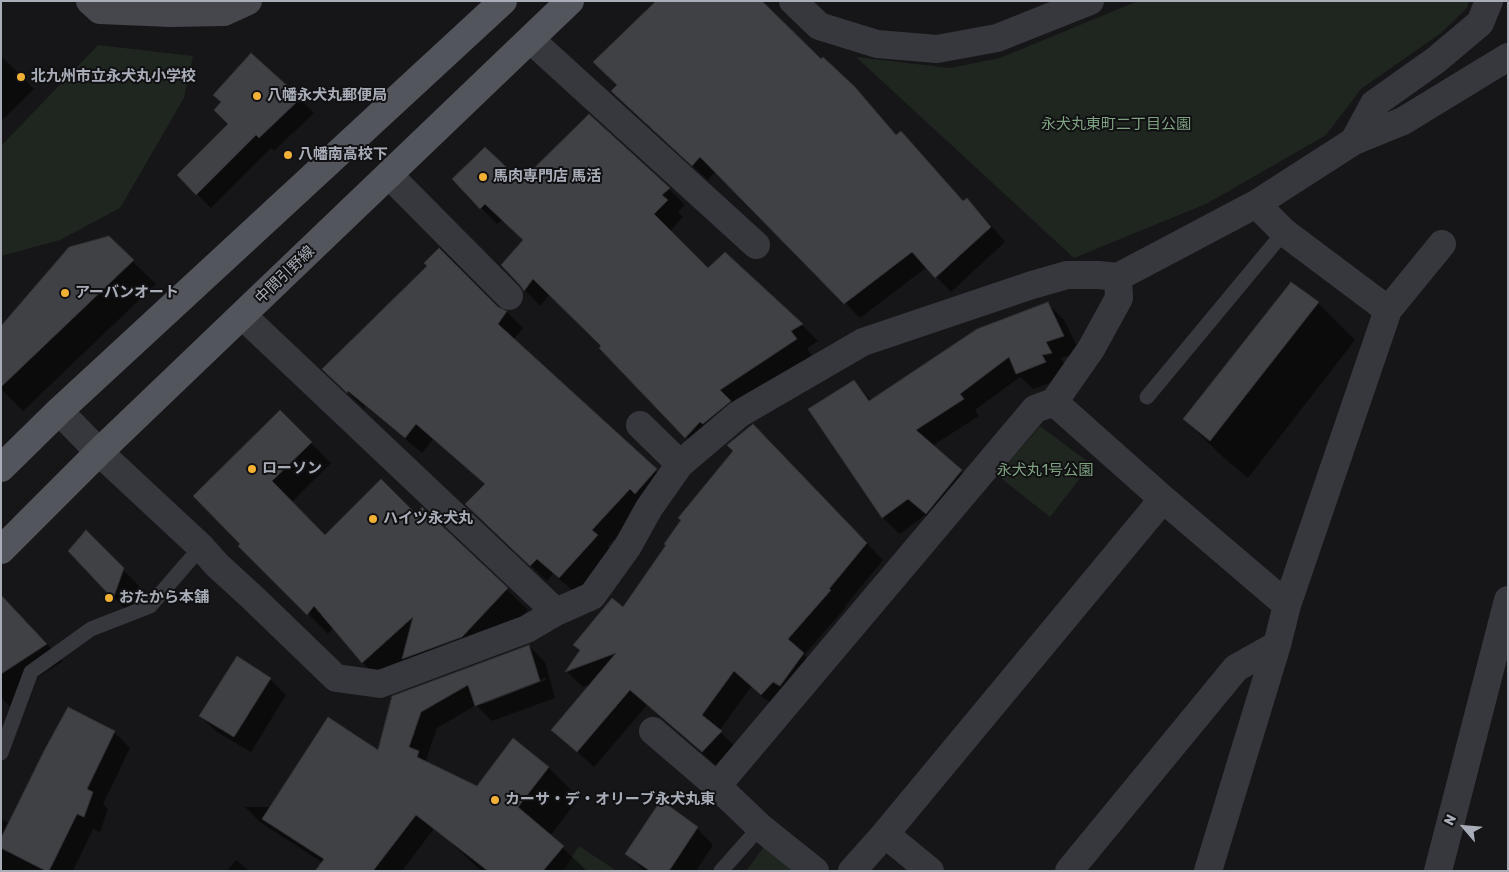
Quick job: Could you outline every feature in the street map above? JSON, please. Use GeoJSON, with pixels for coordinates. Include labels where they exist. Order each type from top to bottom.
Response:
{"type":"FeatureCollection","features":[{"type":"Feature","properties":{"kind":"main road"},"geometry":{"type":"LineString","coordinates":[[1,468],[59,411],[502,1]]}},
{"type":"Feature","properties":{"kind":"main road","name":"中間引野線"},"geometry":{"type":"LineString","coordinates":[[1,550],[99,452],[570,1]]}},
{"type":"Feature","properties":{"kind":"street"},"geometry":{"type":"LineString","coordinates":[[90,1],[100,10],[171,13],[224,12],[248,1]]}},
{"type":"Feature","properties":{"kind":"street"},"geometry":{"type":"LineString","coordinates":[[793,1],[819,26],[877,44],[937,49],[997,38],[1090,1]]}},
{"type":"Feature","properties":{"kind":"street"},"geometry":{"type":"LineString","coordinates":[[1354,140],[1374,104],[1436,60],[1480,23],[1489,1]]}},
{"type":"Feature","properties":{"kind":"street"},"geometry":{"type":"LineString","coordinates":[[531,40],[756,245]]}},
{"type":"Feature","properties":{"kind":"street"},"geometry":{"type":"LineString","coordinates":[[59,411],[99,452],[201,547],[217,565],[252,596],[336,678],[380,684],[528,629],[556,612],[592,596],[628,546],[649,508],[680,464],[739,414],[863,342],[1067,275],[1118,277],[1256,204],[1354,140],[1403,121],[1508,57]]}},
{"type":"Feature","properties":{"kind":"street"},"geometry":{"type":"LineString","coordinates":[[389,175],[509,296]]}},
{"type":"Feature","properties":{"kind":"street"},"geometry":{"type":"LineString","coordinates":[[1256,204],[1284,232],[1388,310]]}},
{"type":"Feature","properties":{"kind":"street"},"geometry":{"type":"LineString","coordinates":[[1208,871],[1277,645],[1287,605],[1388,310],[1442,244]]}},
{"type":"Feature","properties":{"kind":"street"},"geometry":{"type":"LineString","coordinates":[[717,786],[1035,409],[1054,402],[1092,348],[1119,298],[1118,277]]}},
{"type":"Feature","properties":{"kind":"street"},"geometry":{"type":"LineString","coordinates":[[243,316],[556,612]]}},
{"type":"Feature","properties":{"kind":"street"},"geometry":{"type":"LineString","coordinates":[[1054,402],[1287,605]]}},
{"type":"Feature","properties":{"kind":"street"},"geometry":{"type":"LineString","coordinates":[[640,425],[680,464]]}},
{"type":"Feature","properties":{"kind":"street"},"geometry":{"type":"LineString","coordinates":[[852,871],[885,834],[1164,499]]}},
{"type":"Feature","properties":{"kind":"street"},"geometry":{"type":"LineString","coordinates":[[1438,871],[1508,600]]}},
{"type":"Feature","properties":{"kind":"street"},"geometry":{"type":"LineString","coordinates":[[1069,871],[1236,668],[1277,645]]}},
{"type":"Feature","properties":{"kind":"street"},"geometry":{"type":"LineString","coordinates":[[653,731],[717,786],[760,827],[815,871]]}},
{"type":"Feature","properties":{"kind":"street"},"geometry":{"type":"LineString","coordinates":[[885,834],[930,871]]}},
{"type":"Feature","properties":{"kind":"lane"},"geometry":{"type":"LineString","coordinates":[[1147,397],[1284,232]]}},
{"type":"Feature","properties":{"kind":"lane"},"geometry":{"type":"LineString","coordinates":[[1,753],[31,672],[91,629],[150,606],[201,547]]}},
{"type":"Feature","properties":{"kind":"lane"},"geometry":{"type":"LineString","coordinates":[[722,871],[760,827]]}},
{"type":"Feature","properties":{"kind":"green space","name":"永犬丸東町二丁目公園"},"geometry":{"type":"Polygon","coordinates":[[[1138,1],[1469,1],[1467,8],[1441,33],[1361,89],[1326,135],[1208,203],[1074,258],[856,57],[950,68],[1000,58],[1138,1]]]}},
{"type":"Feature","properties":{"kind":"green space"},"geometry":{"type":"Polygon","coordinates":[[[98,45],[193,56],[184,98],[120,208],[60,240],[1,256],[1,146],[98,45]]]}},
{"type":"Feature","properties":{"kind":"green space","name":"永犬丸1号公園"},"geometry":{"type":"Polygon","coordinates":[[[1040,426],[1091,464],[1050,517],[997,475],[1040,426]]]}},
{"type":"Feature","properties":{"kind":"green space"},"geometry":{"type":"Polygon","coordinates":[[[766,844],[797,871],[746,871],[766,844]]]}},
{"type":"Feature","properties":{"kind":"green space"},"geometry":{"type":"Polygon","coordinates":[[[579,846],[617,871],[563,871],[579,846]]]}},
{"type":"Feature","properties":{"kind":"building"},"geometry":{"type":"Polygon","coordinates":[[[656,1],[762,1],[821,59],[823,57],[855,87],[896,135],[901,131],[963,201],[967,198],[991,227],[935,278],[912,252],[844,304],[700,157],[692,166],[611,91],[617,85],[593,62],[656,1]]]}},
{"type":"Feature","properties":{"kind":"building","name":"八幡永犬丸郵便局"},"geometry":{"type":"Polygon","coordinates":[[[251,53],[301,98],[259,138],[256,135],[196,195],[177,175],[228,124],[214,110],[221,102],[213,95],[251,53]]]}},
{"type":"Feature","properties":{"kind":"building"},"geometry":{"type":"Polygon","coordinates":[[[589,114],[670,188],[662,195],[668,200],[654,214],[708,268],[725,252],[803,324],[791,331],[797,339],[720,390],[731,401],[703,424],[700,422],[685,438],[599,348],[601,346],[533,279],[524,291],[501,265],[523,240],[485,204],[480,209],[452,179],[485,147],[521,181],[589,114]]]}},
{"type":"Feature","properties":{"kind":"building","name":"アーバンオート"},"geometry":{"type":"Polygon","coordinates":[[[109,236],[134,260],[1,387],[1,326],[69,247],[109,236]]]}},
{"type":"Feature","properties":{"kind":"building"},"geometry":{"type":"Polygon","coordinates":[[[439,248],[498,307],[507,311],[498,324],[657,469],[635,494],[630,489],[592,530],[598,535],[559,578],[537,559],[530,566],[465,504],[485,484],[416,424],[405,438],[348,391],[347,393],[322,369],[427,266],[424,263],[439,248]]]}},
{"type":"Feature","properties":{"kind":"building"},"geometry":{"type":"Polygon","coordinates":[[[1291,282],[1319,302],[1210,441],[1183,419],[1291,282]]]}},
{"type":"Feature","properties":{"kind":"building"},"geometry":{"type":"Polygon","coordinates":[[[1048,302],[1064,336],[1046,342],[1052,353],[1042,355],[1046,362],[1016,374],[1009,357],[960,394],[964,399],[916,430],[962,470],[926,514],[908,499],[882,518],[808,409],[854,380],[869,401],[977,329],[1048,302]]]}},
{"type":"Feature","properties":{"kind":"building"},"geometry":{"type":"Polygon","coordinates":[[[280,410],[312,442],[272,481],[325,535],[381,479],[416,514],[422,507],[508,588],[462,637],[402,659],[413,617],[362,663],[314,606],[307,615],[238,546],[240,544],[193,496],[280,410]]]}},
{"type":"Feature","properties":{"kind":"building"},"geometry":{"type":"Polygon","coordinates":[[[753,424],[867,543],[829,589],[831,590],[788,639],[804,653],[780,686],[773,682],[761,695],[734,671],[702,715],[722,731],[702,752],[630,690],[577,752],[551,730],[616,653],[565,672],[580,650],[573,645],[612,598],[623,607],[666,545],[664,544],[681,520],[678,518],[733,451],[727,445],[753,424]]]}},
{"type":"Feature","properties":{"kind":"building"},"geometry":{"type":"Polygon","coordinates":[[[86,530],[124,568],[113,599],[68,551],[86,530]]]}},
{"type":"Feature","properties":{"kind":"building"},"geometry":{"type":"Polygon","coordinates":[[[1,595],[47,644],[1,674],[1,595]]]}},
{"type":"Feature","properties":{"kind":"building"},"geometry":{"type":"Polygon","coordinates":[[[529,645],[540,681],[475,706],[468,685],[421,712],[409,747],[419,751],[417,757],[477,786],[513,738],[549,767],[518,807],[564,846],[543,871],[488,871],[416,815],[373,871],[315,871],[324,859],[262,819],[328,717],[378,750],[392,696],[529,645]]]}},
{"type":"Feature","properties":{"kind":"building"},"geometry":{"type":"Polygon","coordinates":[[[237,656],[271,678],[234,737],[199,716],[237,656]]]}},
{"type":"Feature","properties":{"kind":"building"},"geometry":{"type":"Polygon","coordinates":[[[68,707],[115,731],[87,789],[93,792],[84,817],[77,814],[49,871],[46,871],[1,848],[1,838],[68,707]]]}},
{"type":"Feature","properties":{"kind":"building"},"geometry":{"type":"Polygon","coordinates":[[[661,800],[698,827],[669,871],[650,871],[625,854],[661,800]]]}},
{"type":"Feature","properties":{"kind":"place","name":"北九州市立永犬丸小学校"},"geometry":{"type":"Point","coordinates":[21,77]}},
{"type":"Feature","properties":{"kind":"place","name":"八幡永犬丸郵便局"},"geometry":{"type":"Point","coordinates":[257,96]}},
{"type":"Feature","properties":{"kind":"place","name":"八幡南高校下"},"geometry":{"type":"Point","coordinates":[288,155]}},
{"type":"Feature","properties":{"kind":"place","name":"馬肉専門店 馬活"},"geometry":{"type":"Point","coordinates":[483,177]}},
{"type":"Feature","properties":{"kind":"place","name":"アーバンオート"},"geometry":{"type":"Point","coordinates":[65,293]}},
{"type":"Feature","properties":{"kind":"place","name":"ローソン"},"geometry":{"type":"Point","coordinates":[252,469]}},
{"type":"Feature","properties":{"kind":"place","name":"ハイツ永犬丸"},"geometry":{"type":"Point","coordinates":[373,519]}},
{"type":"Feature","properties":{"kind":"place","name":"おたから本舗"},"geometry":{"type":"Point","coordinates":[109,598]}},
{"type":"Feature","properties":{"kind":"place","name":"カーサ・デ・オリーブ永犬丸東"},"geometry":{"type":"Point","coordinates":[495,800]}}]}
